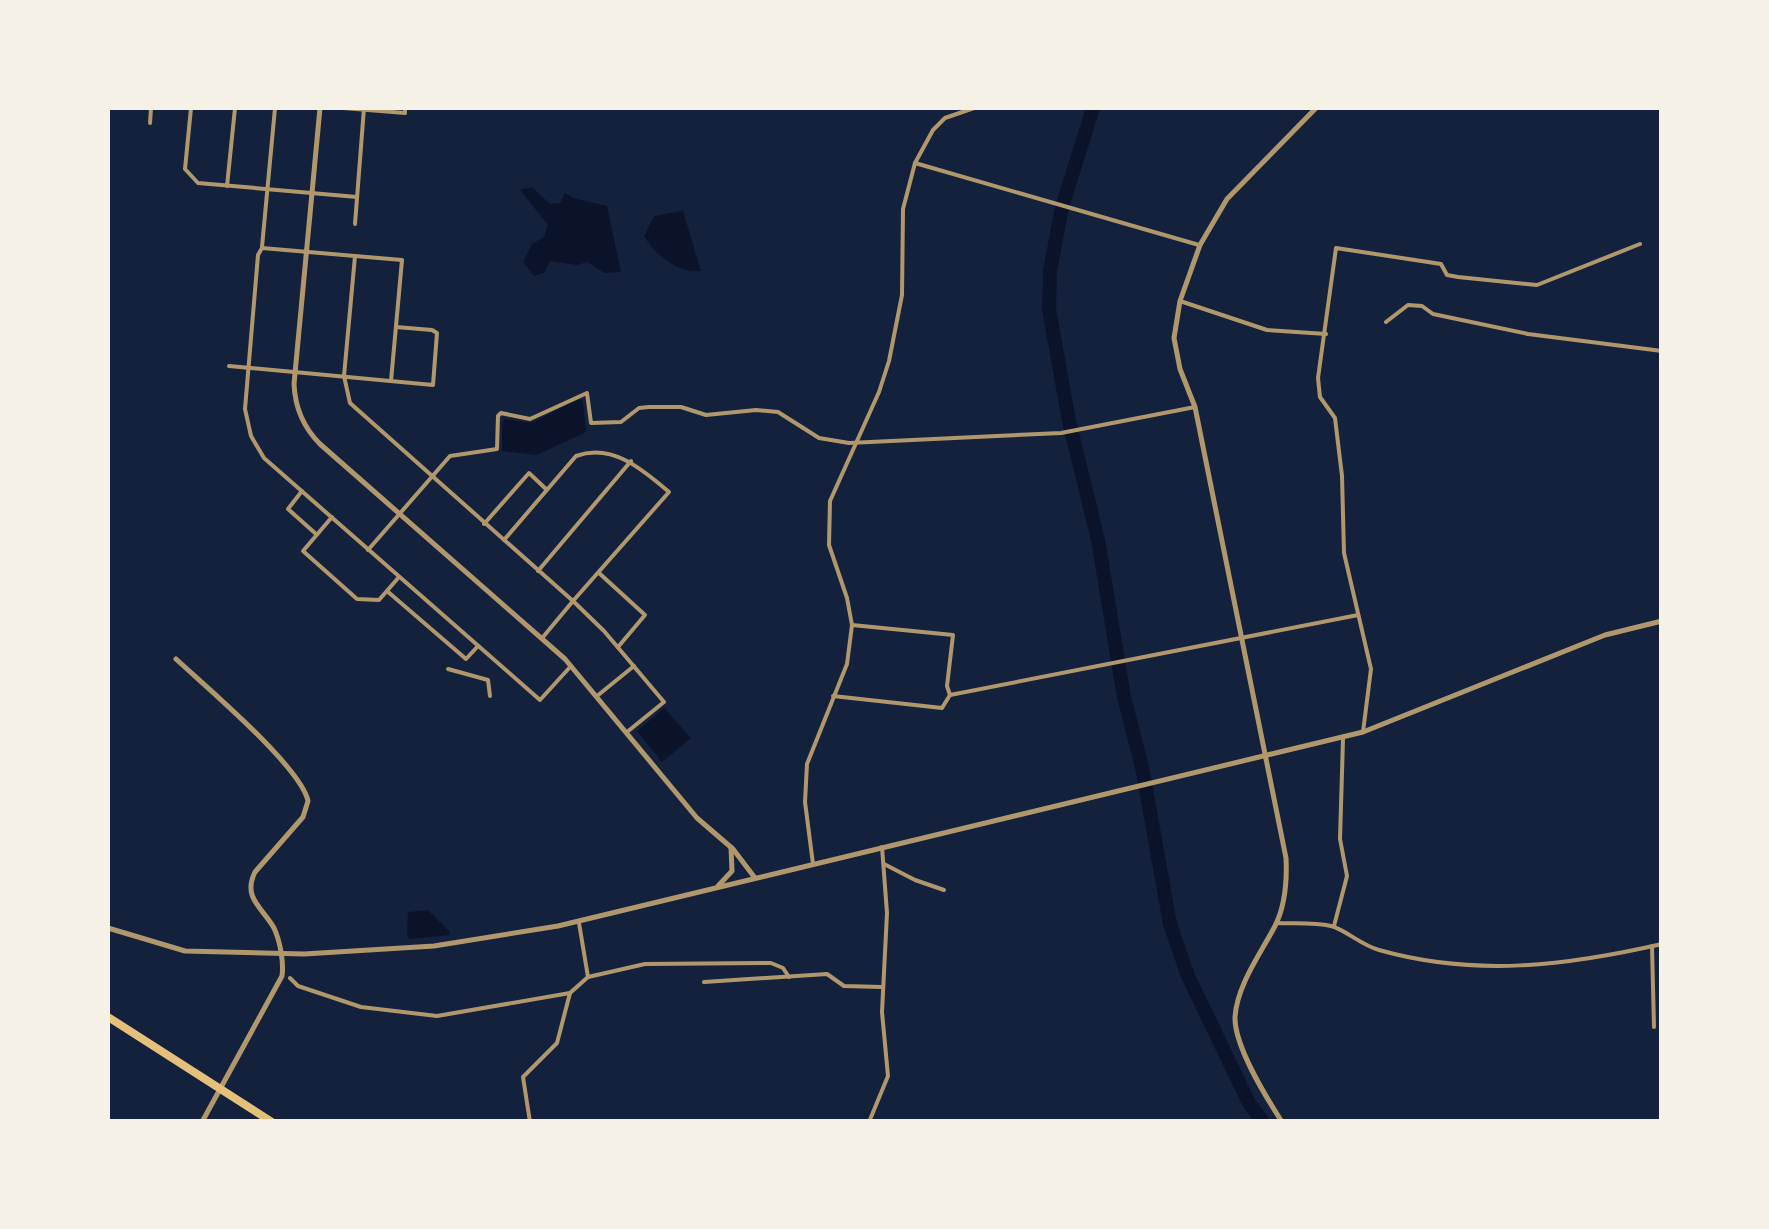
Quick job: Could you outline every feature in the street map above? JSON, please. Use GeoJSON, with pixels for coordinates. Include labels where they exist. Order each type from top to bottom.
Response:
{"type":"FeatureCollection","features":[{"type":"Feature","properties":{"kind":"highway"},"geometry":{"type":"LineString","coordinates":[[108,1017],[272,1122]]}},
{"type":"Feature","properties":{"kind":"street"},"geometry":{"type":"LineString","coordinates":[[150,123],[151,108]]}},
{"type":"Feature","properties":{"kind":"street"},"geometry":{"type":"LineString","coordinates":[[192,108],[185,169],[198,183],[356,196]]}},
{"type":"Feature","properties":{"kind":"street"},"geometry":{"type":"LineString","coordinates":[[227,186],[234,108]]}},
{"type":"Feature","properties":{"kind":"street"},"geometry":{"type":"LineString","coordinates":[[275,108],[245,409],[252,436],[264,458],[540,700],[571,666]]}},
{"type":"Feature","properties":{"kind":"street"},"geometry":{"type":"LineString","coordinates":[[320,108],[295,397],[310,434],[542,637],[571,666],[697,818],[729,844],[755,878]]}},
{"type":"Feature","properties":{"kind":"street"},"geometry":{"type":"LineString","coordinates":[[343,108],[404,112],[405,108]]}},
{"type":"Feature","properties":{"kind":"street"},"geometry":{"type":"LineString","coordinates":[[356,224],[364,108]]}},
{"type":"Feature","properties":{"kind":"street"},"geometry":{"type":"LineString","coordinates":[[813,865],[804,781],[810,755],[850,656],[852,625],[846,592],[832,560],[827,519],[836,484],[879,392],[896,333],[903,277],[903,209],[916,162],[944,118],[974,108]]}},
{"type":"Feature","properties":{"kind":"street"},"geometry":{"type":"LineString","coordinates":[[1282,1122],[1238,1035],[1236,1016],[1250,973],[1277,923],[1286,858],[1195,408],[1177,356],[1175,324],[1200,245],[1227,198],[1316,108]]}},
{"type":"Feature","properties":{"kind":"street"},"geometry":{"type":"LineString","coordinates":[[916,162],[1200,245]]}},
{"type":"Feature","properties":{"kind":"street"},"geometry":{"type":"LineString","coordinates":[[1363,732],[1371,669],[1342,544],[1342,476],[1335,418],[1320,397],[1318,378],[1336,248],[1441,264],[1447,275],[1458,278],[1537,286],[1640,244]]}},
{"type":"Feature","properties":{"kind":"street"},"geometry":{"type":"LineString","coordinates":[[262,248],[402,260],[391,380]]}},
{"type":"Feature","properties":{"kind":"street"},"geometry":{"type":"LineString","coordinates":[[355,256],[344,376],[352,407],[573,602],[618,647],[664,702],[627,732]]}},
{"type":"Feature","properties":{"kind":"street"},"geometry":{"type":"LineString","coordinates":[[1180,300],[1267,330],[1326,334]]}},
{"type":"Feature","properties":{"kind":"street"},"geometry":{"type":"LineString","coordinates":[[1386,322],[1408,304],[1422,306],[1434,314],[1528,334],[1662,351]]}},
{"type":"Feature","properties":{"kind":"street"},"geometry":{"type":"LineString","coordinates":[[229,366],[433,385],[435,331],[396,327]]}},
{"type":"Feature","properties":{"kind":"street"},"geometry":{"type":"LineString","coordinates":[[368,550],[450,456],[498,449],[501,413],[530,420],[587,393],[591,423],[621,422],[639,408],[649,407],[681,408],[706,415],[756,410],[782,414],[819,438],[856,442],[1061,434],[1195,408]]}},
{"type":"Feature","properties":{"kind":"street"},"geometry":{"type":"LineString","coordinates":[[503,540],[576,456],[591,450],[631,461],[669,492],[542,637]]}},
{"type":"Feature","properties":{"kind":"street"},"geometry":{"type":"LineString","coordinates":[[538,571],[631,461]]}},
{"type":"Feature","properties":{"kind":"street"},"geometry":{"type":"LineString","coordinates":[[484,524],[529,473],[547,490]]}},
{"type":"Feature","properties":{"kind":"street"},"geometry":{"type":"LineString","coordinates":[[302,492],[288,508],[317,534]]}},
{"type":"Feature","properties":{"kind":"street"},"geometry":{"type":"LineString","coordinates":[[332,518],[302,551],[357,600],[378,600],[399,576]]}},
{"type":"Feature","properties":{"kind":"street"},"geometry":{"type":"LineString","coordinates":[[598,573],[646,615],[618,647]]}},
{"type":"Feature","properties":{"kind":"street"},"geometry":{"type":"LineString","coordinates":[[388,591],[466,660]]}},
{"type":"Feature","properties":{"kind":"street"},"geometry":{"type":"LineString","coordinates":[[833,696],[942,708],[950,695],[1358,615]]}},
{"type":"Feature","properties":{"kind":"street"},"geometry":{"type":"LineString","coordinates":[[108,928],[185,952],[281,953],[434,946],[579,922],[1363,732],[1522,665],[1605,635],[1662,621]]}},
{"type":"Feature","properties":{"kind":"street"},"geometry":{"type":"LineString","coordinates":[[852,625],[952,635],[947,686],[950,695]]}},
{"type":"Feature","properties":{"kind":"street"},"geometry":{"type":"LineString","coordinates":[[456,670],[478,646]]}},
{"type":"Feature","properties":{"kind":"street"},"geometry":{"type":"LineString","coordinates":[[176,659],[229,708],[306,790],[308,801],[302,817],[250,883],[253,900],[274,929],[283,970],[202,1122]]}},
{"type":"Feature","properties":{"kind":"street"},"geometry":{"type":"LineString","coordinates":[[596,696],[634,666]]}},
{"type":"Feature","properties":{"kind":"street"},"geometry":{"type":"LineString","coordinates":[[448,669],[488,680],[490,696]]}},
{"type":"Feature","properties":{"kind":"street"},"geometry":{"type":"LineString","coordinates":[[1334,926],[1348,876],[1340,839],[1343,737]]}},
{"type":"Feature","properties":{"kind":"street"},"geometry":{"type":"LineString","coordinates":[[716,888],[732,871],[729,844]]}},
{"type":"Feature","properties":{"kind":"street"},"geometry":{"type":"LineString","coordinates":[[869,1122],[887,1082],[882,847]]}},
{"type":"Feature","properties":{"kind":"street"},"geometry":{"type":"LineString","coordinates":[[884,864],[944,890]]}},
{"type":"Feature","properties":{"kind":"street"},"geometry":{"type":"LineString","coordinates":[[579,922],[588,978]]}},
{"type":"Feature","properties":{"kind":"street"},"geometry":{"type":"LineString","coordinates":[[1277,923],[1334,926],[1354,941],[1378,950],[1467,967],[1564,963],[1662,944]]}},
{"type":"Feature","properties":{"kind":"street"},"geometry":{"type":"LineString","coordinates":[[1652,946],[1654,1027]]}},
{"type":"Feature","properties":{"kind":"street"},"geometry":{"type":"LineString","coordinates":[[290,978],[298,986],[361,1007],[437,1016],[570,993],[588,978],[645,964],[771,963],[783,968],[789,978]]}},
{"type":"Feature","properties":{"kind":"street"},"geometry":{"type":"LineString","coordinates":[[704,982],[827,974],[844,986],[882,987]]}},
{"type":"Feature","properties":{"kind":"street"},"geometry":{"type":"LineString","coordinates":[[530,1122],[523,1077],[557,1043],[570,993]]}},
{"type":"Feature","properties":{"kind":"water"},"geometry":{"type":"Polygon","coordinates":[[[532,187],[550,204],[560,203],[565,193],[607,206],[621,272],[605,273],[587,262],[577,265],[550,261],[544,273],[534,276],[523,262],[532,244],[544,237],[548,225],[520,190],[532,187]]]}},
{"type":"Feature","properties":{"kind":"water"},"geometry":{"type":"Polygon","coordinates":[[[683,211],[701,271],[685,270],[668,262],[644,236],[654,216],[683,211]]]}},
{"type":"Feature","properties":{"kind":"water"},"geometry":{"type":"Polygon","coordinates":[[[579,399],[583,401],[586,432],[537,455],[502,451],[505,419],[531,423],[579,399]]]}},
{"type":"Feature","properties":{"kind":"water"},"geometry":{"type":"Polygon","coordinates":[[[664,708],[691,738],[662,762],[637,731],[664,708]]]}},
{"type":"Feature","properties":{"kind":"water"},"geometry":{"type":"Polygon","coordinates":[[[428,910],[449,935],[410,939],[408,912],[428,910]]]}},
{"type":"Feature","properties":{"kind":"waterway"},"geometry":{"type":"LineString","coordinates":[[1093,108],[1062,207],[1050,271],[1049,309],[1069,421],[1098,540],[1124,697],[1142,767],[1170,924],[1188,976],[1249,1103],[1263,1122]]}}]}
